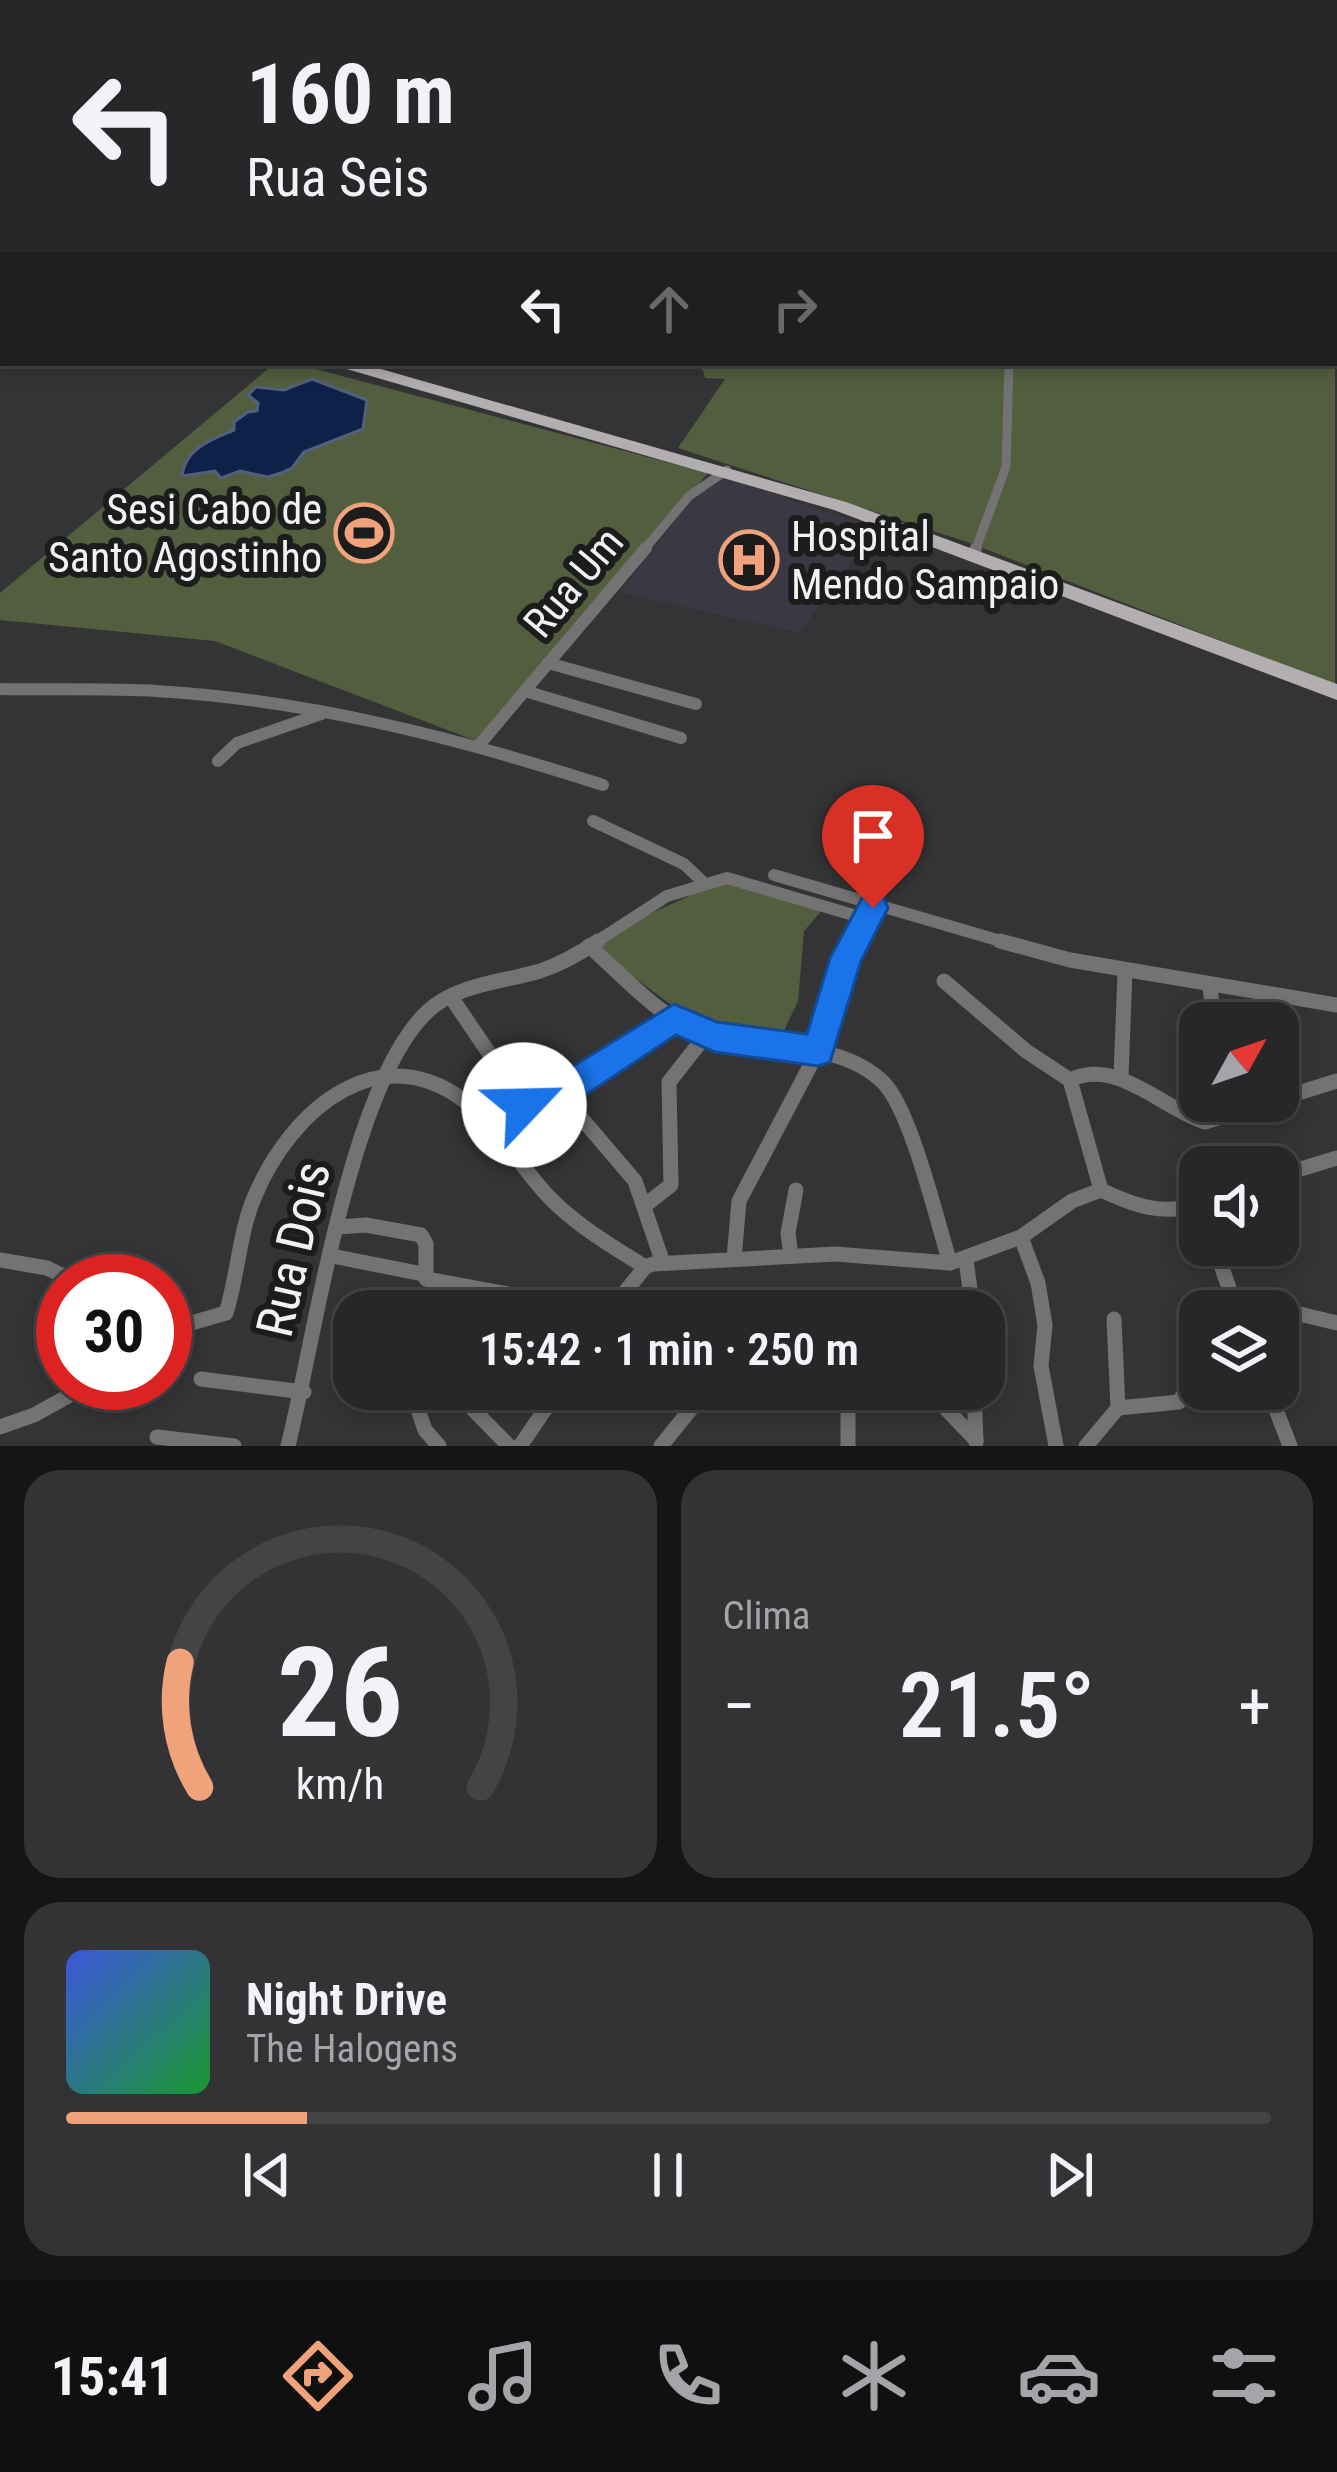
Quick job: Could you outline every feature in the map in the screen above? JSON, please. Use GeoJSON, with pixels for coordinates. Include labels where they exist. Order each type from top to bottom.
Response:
{"type":"FeatureCollection","features":[{"type":"Feature","properties":{"kind":"main road"},"geometry":{"type":"LineString","coordinates":[[354,366],[727,470],[974,554],[1337,692]]}},
{"type":"Feature","properties":{"kind":"street"},"geometry":{"type":"LineString","coordinates":[[974,554],[1006,467],[1009,366]]}},
{"type":"Feature","properties":{"kind":"street","name":"Rua Um"},"geometry":{"type":"LineString","coordinates":[[478,745],[689,496],[727,470]]}},
{"type":"Feature","properties":{"kind":"street"},"geometry":{"type":"LineString","coordinates":[[548,663],[697,704]]}},
{"type":"Feature","properties":{"kind":"street"},"geometry":{"type":"LineString","coordinates":[[0,689],[158,691],[322,713],[409,727],[603,785]]}},
{"type":"Feature","properties":{"kind":"street"},"geometry":{"type":"LineString","coordinates":[[525,691],[681,738]]}},
{"type":"Feature","properties":{"kind":"street"},"geometry":{"type":"LineString","coordinates":[[218,761],[237,742],[322,713]]}},
{"type":"Feature","properties":{"kind":"street"},"geometry":{"type":"LineString","coordinates":[[593,821],[676,860],[703,881]]}},
{"type":"Feature","properties":{"kind":"street"},"geometry":{"type":"LineString","coordinates":[[774,875],[870,914]]}},
{"type":"Feature","properties":{"kind":"street"},"geometry":{"type":"LineString","coordinates":[[524,1105],[451,997],[487,981],[530,974],[563,962],[703,881],[727,878],[1125,973],[1337,1005]]}},
{"type":"Feature","properties":{"kind":"street"},"geometry":{"type":"LineString","coordinates":[[734,1259],[739,1201],[818,1051],[839,977],[870,914]]}},
{"type":"Feature","properties":{"kind":"street"},"geometry":{"type":"LineString","coordinates":[[589,946],[674,1019],[706,1035],[818,1051],[859,1066],[892,1095],[967,1290]]}},
{"type":"Feature","properties":{"kind":"street"},"geometry":{"type":"LineString","coordinates":[[1121,1077],[1125,973]]}},
{"type":"Feature","properties":{"kind":"street"},"geometry":{"type":"LineString","coordinates":[[944,981],[1026,1051],[1070,1080],[1101,1190]]}},
{"type":"Feature","properties":{"kind":"street"},"geometry":{"type":"LineString","coordinates":[[1210,987],[1212,1002]]}},
{"type":"Feature","properties":{"kind":"street","name":"Rua Dois"},"geometry":{"type":"LineString","coordinates":[[288,1446],[338,1227],[386,1072],[421,1017],[451,997]]}},
{"type":"Feature","properties":{"kind":"street"},"geometry":{"type":"LineString","coordinates":[[488,1123],[560,1093],[674,1019]]}},
{"type":"Feature","properties":{"kind":"street"},"geometry":{"type":"LineString","coordinates":[[648,1203],[671,1187],[668,1082],[706,1035]]}},
{"type":"Feature","properties":{"kind":"street"},"geometry":{"type":"LineString","coordinates":[[192,1323],[226,1313],[252,1205],[275,1163],[327,1100],[357,1079],[386,1072],[434,1082],[467,1102],[570,1215],[654,1265],[835,1254],[958,1262],[1021,1237],[1072,1201],[1101,1190],[1155,1212],[1179,1213]]}},
{"type":"Feature","properties":{"kind":"street"},"geometry":{"type":"LineString","coordinates":[[1070,1080],[1082,1073],[1121,1077],[1179,1111]]}},
{"type":"Feature","properties":{"kind":"street"},"geometry":{"type":"LineString","coordinates":[[1299,1092],[1337,1081]]}},
{"type":"Feature","properties":{"kind":"street"},"geometry":{"type":"LineString","coordinates":[[560,1093],[575,1117],[620,1159],[648,1203],[654,1265],[630,1290]]}},
{"type":"Feature","properties":{"kind":"street"},"geometry":{"type":"LineString","coordinates":[[1299,1170],[1337,1158]]}},
{"type":"Feature","properties":{"kind":"street"},"geometry":{"type":"LineString","coordinates":[[791,1256],[788,1233],[796,1190]]}},
{"type":"Feature","properties":{"kind":"street"},"geometry":{"type":"LineString","coordinates":[[338,1227],[366,1225],[423,1237],[423,1274]]}},
{"type":"Feature","properties":{"kind":"street"},"geometry":{"type":"LineString","coordinates":[[1021,1237],[1042,1304],[1041,1366],[1056,1446]]}},
{"type":"Feature","properties":{"kind":"street"},"geometry":{"type":"LineString","coordinates":[[332,1256],[423,1274],[468,1290]]}},
{"type":"Feature","properties":{"kind":"street"},"geometry":{"type":"LineString","coordinates":[[0,1260],[36,1266]]}},
{"type":"Feature","properties":{"kind":"street"},"geometry":{"type":"LineString","coordinates":[[1299,1317],[1337,1323]]}},
{"type":"Feature","properties":{"kind":"street"},"geometry":{"type":"LineString","coordinates":[[1086,1446],[1118,1408],[1114,1319]]}},
{"type":"Feature","properties":{"kind":"street"},"geometry":{"type":"LineString","coordinates":[[201,1378],[304,1392]]}},
{"type":"Feature","properties":{"kind":"street"},"geometry":{"type":"LineString","coordinates":[[1118,1408],[1179,1402]]}},
{"type":"Feature","properties":{"kind":"street"},"geometry":{"type":"LineString","coordinates":[[0,1427],[43,1410]]}},
{"type":"Feature","properties":{"kind":"street"},"geometry":{"type":"LineString","coordinates":[[418,1410],[425,1430],[439,1446]]}},
{"type":"Feature","properties":{"kind":"street"},"geometry":{"type":"LineString","coordinates":[[474,1410],[509,1446]]}},
{"type":"Feature","properties":{"kind":"street"},"geometry":{"type":"LineString","coordinates":[[520,1446],[546,1410]]}},
{"type":"Feature","properties":{"kind":"street"},"geometry":{"type":"LineString","coordinates":[[662,1446],[690,1410]]}},
{"type":"Feature","properties":{"kind":"street"},"geometry":{"type":"LineString","coordinates":[[848,1410],[848,1446]]}},
{"type":"Feature","properties":{"kind":"street"},"geometry":{"type":"LineString","coordinates":[[946,1410],[977,1443]]}},
{"type":"Feature","properties":{"kind":"street"},"geometry":{"type":"LineString","coordinates":[[975,1410],[977,1443]]}},
{"type":"Feature","properties":{"kind":"street"},"geometry":{"type":"LineString","coordinates":[[1276,1410],[1290,1446]]}},
{"type":"Feature","properties":{"kind":"street"},"geometry":{"type":"LineString","coordinates":[[157,1437],[234,1446]]}},
{"type":"Feature","properties":{"kind":"shaded area","name":"Hospital Mendo Sampaio"},"geometry":{"type":"Polygon","coordinates":[[[721,476],[877,529],[799,633],[620,592],[696,493],[721,476]]]}},
{"type":"Feature","properties":{"kind":"green space","name":"Sesi Cabo de Santo Agostinho"},"geometry":{"type":"Polygon","coordinates":[[[271,366],[304,366],[708,473],[479,742],[215,641],[0,620],[0,593],[271,366]]]}},
{"type":"Feature","properties":{"kind":"green space"},"geometry":{"type":"Polygon","coordinates":[[[693,366],[1335,366],[1335,685],[967,542],[678,448],[725,379],[705,378],[703,370],[693,366]]]}},
{"type":"Feature","properties":{"kind":"green space"},"geometry":{"type":"Polygon","coordinates":[[[726,879],[824,908],[804,931],[798,1001],[782,1035],[711,1034],[593,947],[632,922],[726,879]]]}},
{"type":"Feature","properties":{"kind":"water"},"geometry":{"type":"Polygon","coordinates":[[[312,379],[367,400],[363,429],[304,452],[292,468],[268,477],[240,471],[221,478],[215,471],[182,476],[194,452],[234,430],[234,422],[248,412],[257,411],[258,403],[248,395],[256,387],[284,390],[312,379]]]}},
{"type":"Feature","properties":{"kind":"place","name":"Sesi Cabo de Santo Agostinho"},"geometry":{"type":"Point","coordinates":[364,533]}},
{"type":"Feature","properties":{"kind":"place","name":"Hospital Mendo Sampaio"},"geometry":{"type":"Point","coordinates":[749,560]}},
{"type":"Feature","properties":{"kind":"route"},"geometry":{"type":"LineString","coordinates":[[524,1105],[560,1093],[674,1019],[706,1035],[818,1051],[846,958],[873,908]]}}]}
